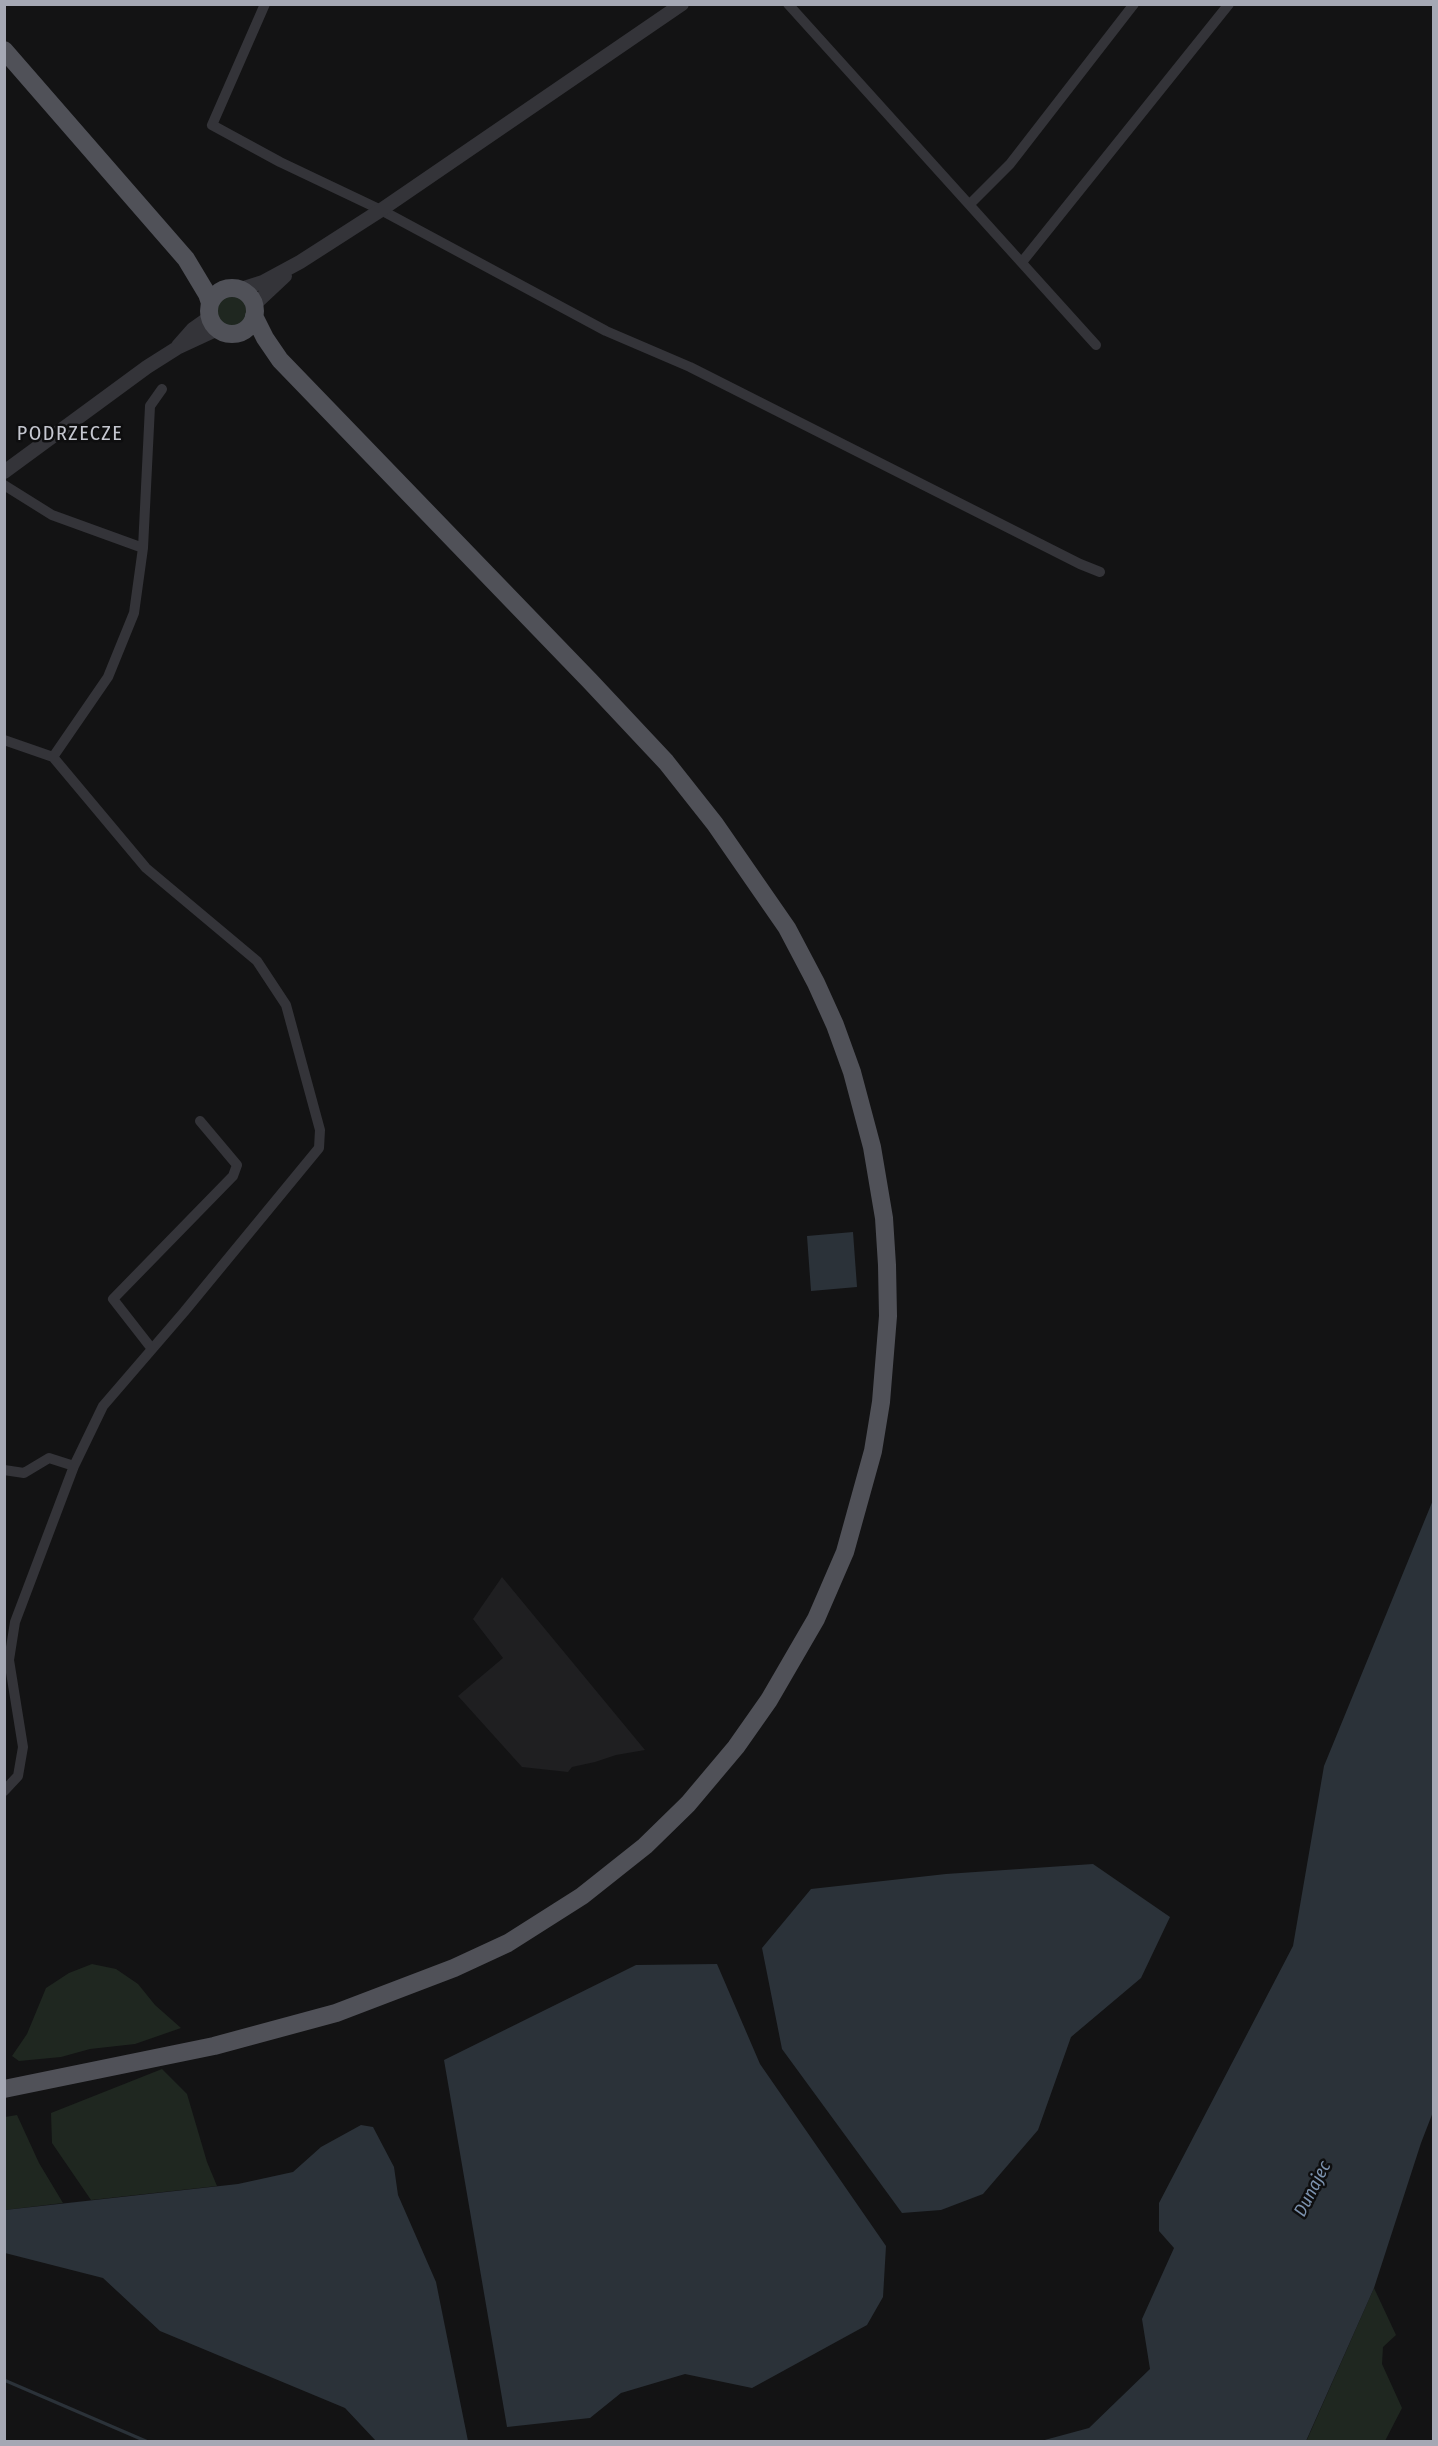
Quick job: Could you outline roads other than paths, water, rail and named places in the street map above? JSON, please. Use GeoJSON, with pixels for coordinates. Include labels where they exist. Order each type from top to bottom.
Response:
{"type":"FeatureCollection","features":[{"type":"Feature","properties":{"kind":"main road"},"geometry":{"type":"LineString","coordinates":[[4,50],[186,259],[207,294],[213,316],[225,332],[239,333],[280,360]]}},
{"type":"Feature","properties":{"kind":"main road"},"geometry":{"type":"LineString","coordinates":[[4,2089],[214,2046],[336,2013],[454,1968],[508,1942],[591,1889],[645,1846],[688,1804],[736,1747],[794,1659],[816,1619],[845,1552],[870,1461],[881,1402],[888,1316],[888,1265],[884,1218],[872,1148],[852,1072],[835,1025],[816,982],[787,928],[715,824],[666,762],[280,360],[261,332],[252,298],[219,285],[186,259]]}},
{"type":"Feature","properties":{"kind":"main road"},"geometry":{"type":"LineString","coordinates":[[213,316],[220,291],[234,289]]}},
{"type":"Feature","properties":{"kind":"main road"},"geometry":{"type":"LineString","coordinates":[[239,333],[246,329],[254,311]]}},
{"type":"Feature","properties":{"kind":"street"},"geometry":{"type":"LineString","coordinates":[[265,4],[212,125],[280,162],[381,210],[606,331],[690,367],[1100,572]]}},
{"type":"Feature","properties":{"kind":"street"},"geometry":{"type":"LineString","coordinates":[[234,289],[263,282],[300,262],[381,210],[682,4]]}},
{"type":"Feature","properties":{"kind":"street"},"geometry":{"type":"LineString","coordinates":[[788,4],[1096,345]]}},
{"type":"Feature","properties":{"kind":"street"},"geometry":{"type":"LineString","coordinates":[[970,204],[1010,164],[1134,4]]}},
{"type":"Feature","properties":{"kind":"street"},"geometry":{"type":"LineString","coordinates":[[1022,262],[1229,4]]}},
{"type":"Feature","properties":{"kind":"street"},"geometry":{"type":"LineString","coordinates":[[254,311],[300,262]]}},
{"type":"Feature","properties":{"kind":"street"},"geometry":{"type":"LineString","coordinates":[[4,472],[96,403],[177,348],[193,329],[213,316]]}},
{"type":"Feature","properties":{"kind":"street"},"geometry":{"type":"LineString","coordinates":[[53,757],[108,676],[134,613],[142,548],[150,406],[162,389]]}},
{"type":"Feature","properties":{"kind":"street"},"geometry":{"type":"LineString","coordinates":[[4,485],[51,515],[142,548]]}},
{"type":"Feature","properties":{"kind":"street"},"geometry":{"type":"LineString","coordinates":[[4,740],[53,757],[146,868],[256,961],[286,1005],[320,1130],[319,1148],[103,1406],[74,1466],[15,1622],[9,1660],[23,1747],[18,1776],[4,1791]]}},
{"type":"Feature","properties":{"kind":"street"},"geometry":{"type":"LineString","coordinates":[[152,1349],[113,1299],[233,1176],[237,1165],[200,1121]]}},
{"type":"Feature","properties":{"kind":"street"},"geometry":{"type":"LineString","coordinates":[[4,1470],[24,1473],[49,1458],[74,1466]]}},
{"type":"Feature","properties":{"kind":"water"},"geometry":{"type":"Polygon","coordinates":[[[853,1232],[857,1287],[811,1291],[807,1236],[853,1232]]]}},
{"type":"Feature","properties":{"kind":"water","name":"Dunajec"},"geometry":{"type":"Polygon","coordinates":[[[1433,1500],[1433,2112],[1374,2288],[1306,2441],[1041,2441],[1089,2428],[1150,2369],[1142,2319],[1174,2248],[1159,2231],[1159,2203],[1293,1946],[1324,1766],[1433,1500]]]}},
{"type":"Feature","properties":{"kind":"water"},"geometry":{"type":"Polygon","coordinates":[[[1093,1864],[1170,1917],[1141,1978],[1071,2037],[1038,2130],[983,2194],[941,2210],[902,2213],[782,2049],[762,1948],[811,1889],[946,1874],[1093,1864]]]}},
{"type":"Feature","properties":{"kind":"water"},"geometry":{"type":"Polygon","coordinates":[[[717,1964],[760,2064],[886,2246],[883,2297],[867,2325],[752,2388],[685,2374],[621,2393],[590,2418],[507,2427],[444,2060],[636,1965],[717,1964]]]}},
{"type":"Feature","properties":{"kind":"water"},"geometry":{"type":"Polygon","coordinates":[[[361,2125],[373,2127],[394,2167],[398,2195],[436,2282],[468,2441],[376,2441],[345,2408],[160,2331],[103,2278],[5,2253],[5,2210],[238,2184],[293,2172],[321,2147],[361,2125]]]}},
{"type":"Feature","properties":{"kind":"waterway"},"geometry":{"type":"LineString","coordinates":[[4,2380],[148,2442]]}},
{"type":"Feature","properties":{"kind":"district","name":"PODRZECZE"},"geometry":{"type":"Point","coordinates":[70,434]}}]}
